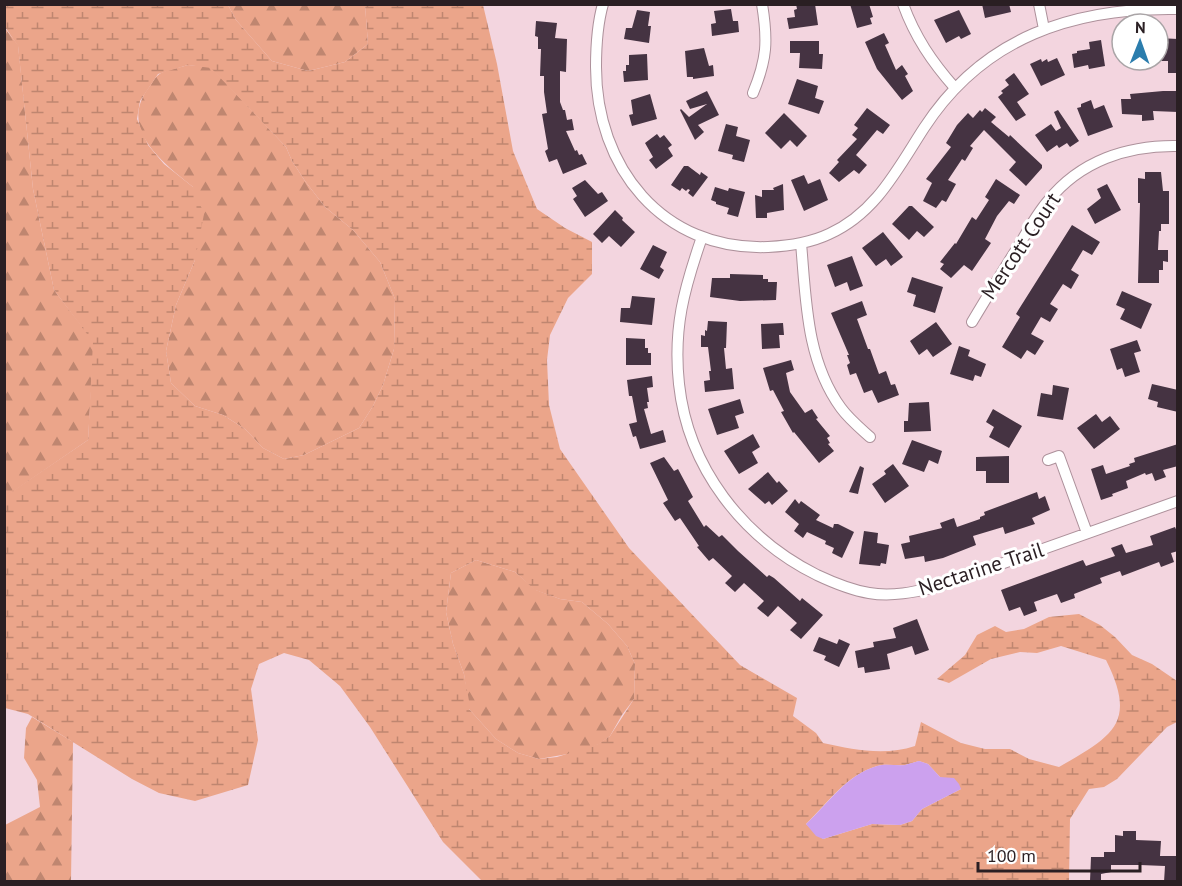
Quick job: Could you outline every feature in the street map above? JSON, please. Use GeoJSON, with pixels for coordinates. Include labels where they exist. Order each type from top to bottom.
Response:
{"type":"FeatureCollection","features":[{"type":"Feature","properties":{"kind":"street"},"geometry":{"type":"LineString","coordinates":[[603,4],[596,47],[597,93],[601,116],[615,157],[636,189],[651,205],[677,225],[702,237],[734,246],[756,247],[801,243],[831,233],[847,224],[880,195],[925,125],[956,88],[1000,50],[1044,29],[1085,16],[1116,11],[1178,9]]}},
{"type":"Feature","properties":{"kind":"street"},"geometry":{"type":"LineString","coordinates":[[753,93],[765,59],[762,4]]}},
{"type":"Feature","properties":{"kind":"street"},"geometry":{"type":"LineString","coordinates":[[903,4],[921,45],[956,88]]}},
{"type":"Feature","properties":{"kind":"street"},"geometry":{"type":"LineString","coordinates":[[1039,4],[1044,29]]}},
{"type":"Feature","properties":{"kind":"street","name":"Mercott Court"},"geometry":{"type":"LineString","coordinates":[[972,322],[1042,209],[1061,186],[1092,164],[1119,153],[1146,147],[1178,146]]}},
{"type":"Feature","properties":{"kind":"street","name":"Nectarine Trail"},"geometry":{"type":"LineString","coordinates":[[702,237],[686,284],[678,329],[678,366],[683,409],[690,433],[706,471],[729,506],[761,538],[807,570],[855,590],[889,594],[907,593],[936,587],[1178,501]]}},
{"type":"Feature","properties":{"kind":"street"},"geometry":{"type":"LineString","coordinates":[[801,243],[808,321],[820,366],[840,406],[870,437]]}},
{"type":"Feature","properties":{"kind":"street"},"geometry":{"type":"LineString","coordinates":[[1048,460],[1059,456],[1087,533]]}},
{"type":"Feature","properties":{"kind":"green space"},"geometry":{"type":"Polygon","coordinates":[[[5,5],[228,5],[236,20],[272,61],[308,71],[345,62],[368,44],[365,5],[483,5],[497,64],[513,151],[537,209],[565,228],[592,242],[592,274],[568,298],[550,335],[547,360],[549,405],[560,449],[629,548],[740,665],[797,698],[793,716],[816,733],[823,743],[869,751],[904,749],[915,746],[921,722],[961,743],[985,749],[1010,749],[1029,759],[1059,767],[1093,746],[1114,726],[1119,714],[1120,699],[1106,660],[1061,646],[1037,653],[1020,652],[991,659],[949,683],[937,679],[965,655],[977,635],[995,626],[1006,632],[1024,629],[1049,617],[1079,614],[1100,625],[1132,655],[1152,664],[1177,681],[1177,722],[1167,727],[1117,779],[1104,787],[1089,789],[1070,819],[1069,881],[482,881],[443,842],[370,727],[340,686],[309,660],[284,653],[259,664],[251,689],[258,740],[248,785],[195,801],[159,793],[132,779],[28,714],[5,708],[4,497],[88,440],[93,342],[54,290],[33,189],[18,46],[5,27],[5,5]],[[188,65],[158,74],[140,101],[137,119],[148,145],[164,164],[193,187],[204,214],[195,260],[176,305],[166,351],[171,383],[195,406],[223,415],[245,429],[263,448],[284,459],[304,455],[359,428],[373,406],[383,385],[394,349],[395,299],[380,262],[353,230],[325,207],[292,161],[286,147],[211,68],[188,65]],[[476,560],[451,573],[446,612],[453,644],[464,674],[469,709],[496,739],[518,753],[539,759],[557,757],[598,744],[610,736],[634,699],[635,664],[627,646],[608,624],[582,602],[560,599],[535,590],[515,572],[476,560]],[[919,761],[905,765],[880,765],[866,770],[838,790],[806,824],[823,839],[872,824],[900,825],[912,821],[922,809],[961,789],[940,777],[928,764],[919,761]]]}},
{"type":"Feature","properties":{"kind":"green space"},"geometry":{"type":"Polygon","coordinates":[[[228,5],[365,5],[368,44],[345,62],[308,71],[272,61],[236,20],[228,5]]]}},
{"type":"Feature","properties":{"kind":"green space"},"geometry":{"type":"Polygon","coordinates":[[[4,27],[18,45],[33,189],[54,290],[94,342],[88,440],[5,497],[4,27]]]}},
{"type":"Feature","properties":{"kind":"green space"},"geometry":{"type":"Polygon","coordinates":[[[188,65],[211,67],[286,147],[305,181],[325,207],[353,230],[380,262],[395,299],[394,349],[383,385],[373,406],[359,428],[304,455],[284,459],[263,448],[245,429],[223,415],[195,406],[171,383],[166,351],[176,305],[195,260],[193,187],[170,168],[149,145],[138,119],[140,105],[157,76],[188,65]]]}},
{"type":"Feature","properties":{"kind":"green space"},"geometry":{"type":"Polygon","coordinates":[[[476,560],[515,572],[536,590],[560,599],[582,602],[608,624],[627,646],[635,664],[634,699],[610,736],[599,744],[579,752],[539,759],[518,753],[496,739],[469,709],[464,674],[453,644],[446,612],[451,573],[476,560]]]}},
{"type":"Feature","properties":{"kind":"green space"},"geometry":{"type":"Polygon","coordinates":[[[32,717],[73,742],[71,881],[5,882],[5,825],[40,807],[37,780],[24,758],[26,728],[32,717]]]}},
{"type":"Feature","properties":{"kind":"shaded area"},"geometry":{"type":"Polygon","coordinates":[[[919,761],[928,764],[940,777],[954,778],[961,789],[922,809],[912,821],[900,825],[872,824],[823,839],[816,836],[806,824],[838,791],[866,770],[880,765],[905,765],[919,761]]]}},
{"type":"Feature","properties":{"kind":"building"},"geometry":{"type":"Polygon","coordinates":[[[796,4],[815,4],[818,25],[789,29],[787,18],[795,17],[796,4]]]}},
{"type":"Feature","properties":{"kind":"building"},"geometry":{"type":"Polygon","coordinates":[[[850,4],[869,4],[873,17],[870,18],[872,24],[857,28],[850,4]]]}},
{"type":"Feature","properties":{"kind":"building"},"geometry":{"type":"Polygon","coordinates":[[[982,4],[1009,4],[1011,12],[985,18],[982,4]]]}},
{"type":"Feature","properties":{"kind":"building"},"geometry":{"type":"Polygon","coordinates":[[[731,9],[733,21],[738,21],[739,32],[712,36],[711,24],[716,23],[714,11],[731,9]]]}},
{"type":"Feature","properties":{"kind":"building"},"geometry":{"type":"Polygon","coordinates":[[[637,10],[650,12],[649,43],[624,39],[626,28],[632,28],[637,10]]]}},
{"type":"Feature","properties":{"kind":"building"},"geometry":{"type":"Polygon","coordinates":[[[959,10],[971,34],[961,39],[959,36],[946,43],[934,20],[959,10]]]}},
{"type":"Feature","properties":{"kind":"building"},"geometry":{"type":"Polygon","coordinates":[[[536,21],[557,23],[555,38],[567,39],[566,72],[560,71],[560,102],[567,120],[572,119],[574,130],[566,131],[575,151],[577,150],[579,155],[582,154],[587,164],[563,174],[557,159],[549,162],[545,151],[548,149],[542,114],[547,113],[544,76],[540,76],[541,49],[538,49],[538,37],[535,36],[536,21]]]}},
{"type":"Feature","properties":{"kind":"building"},"geometry":{"type":"Polygon","coordinates":[[[884,33],[889,43],[885,45],[896,70],[902,65],[908,74],[905,76],[913,91],[902,100],[877,69],[865,42],[884,33]]]}},
{"type":"Feature","properties":{"kind":"building"},"geometry":{"type":"Polygon","coordinates":[[[1170,39],[1178,39],[1178,73],[1168,73],[1170,72],[1170,39]]]}},
{"type":"Feature","properties":{"kind":"building"},"geometry":{"type":"Polygon","coordinates":[[[1101,40],[1105,66],[1089,69],[1088,65],[1074,68],[1072,54],[1090,49],[1089,42],[1101,40]]]}},
{"type":"Feature","properties":{"kind":"building"},"geometry":{"type":"Polygon","coordinates":[[[790,41],[819,41],[819,54],[823,54],[822,69],[799,68],[800,53],[790,53],[790,41]]]}},
{"type":"Feature","properties":{"kind":"building"},"geometry":{"type":"Polygon","coordinates":[[[704,48],[709,66],[713,65],[714,76],[693,79],[693,77],[687,77],[685,51],[704,48]]]}},
{"type":"Feature","properties":{"kind":"building"},"geometry":{"type":"Polygon","coordinates":[[[647,54],[648,80],[624,82],[623,71],[626,71],[626,65],[629,65],[629,55],[647,54]]]}},
{"type":"Feature","properties":{"kind":"building"},"geometry":{"type":"Polygon","coordinates":[[[1057,58],[1065,75],[1041,86],[1030,64],[1041,59],[1042,62],[1047,59],[1048,62],[1057,58]]]}},
{"type":"Feature","properties":{"kind":"building"},"geometry":{"type":"Polygon","coordinates":[[[1014,73],[1029,94],[1017,102],[1026,115],[1016,121],[998,97],[1003,93],[1001,91],[1009,85],[1005,80],[1014,73]]]}},
{"type":"Feature","properties":{"kind":"building"},"geometry":{"type":"Polygon","coordinates":[[[797,79],[818,86],[815,98],[824,101],[819,114],[788,104],[797,79]]]}},
{"type":"Feature","properties":{"kind":"building"},"geometry":{"type":"Polygon","coordinates":[[[707,91],[719,115],[698,125],[704,132],[695,140],[680,110],[689,117],[707,104],[690,109],[686,101],[707,91]]]}},
{"type":"Feature","properties":{"kind":"building"},"geometry":{"type":"Polygon","coordinates":[[[1178,91],[1178,112],[1153,111],[1154,120],[1142,121],[1142,115],[1122,114],[1121,99],[1131,99],[1130,94],[1178,91]]]}},
{"type":"Feature","properties":{"kind":"building"},"geometry":{"type":"Polygon","coordinates":[[[650,94],[657,119],[632,126],[629,115],[633,114],[631,100],[650,94]]]}},
{"type":"Feature","properties":{"kind":"building"},"geometry":{"type":"Polygon","coordinates":[[[1091,100],[1094,109],[1104,105],[1113,127],[1088,136],[1077,108],[1091,100]]]}},
{"type":"Feature","properties":{"kind":"building"},"geometry":{"type":"Polygon","coordinates":[[[867,108],[890,125],[883,134],[877,130],[856,155],[867,165],[859,174],[854,170],[839,182],[829,173],[839,162],[837,160],[857,139],[852,135],[858,128],[854,125],[867,108]]]}},
{"type":"Feature","properties":{"kind":"building"},"geometry":{"type":"Polygon","coordinates":[[[985,108],[996,117],[991,122],[1009,137],[1010,135],[1042,165],[1042,168],[1026,186],[1009,170],[1016,162],[984,130],[970,146],[973,148],[965,161],[962,159],[948,180],[956,184],[946,202],[942,200],[936,208],[923,201],[932,183],[926,179],[951,147],[946,143],[957,125],[968,113],[973,118],[985,108]]]}},
{"type":"Feature","properties":{"kind":"building"},"geometry":{"type":"Polygon","coordinates":[[[1058,110],[1079,141],[1070,147],[1067,143],[1059,148],[1057,145],[1047,152],[1035,135],[1051,124],[1056,131],[1061,128],[1054,112],[1058,110]]]}},
{"type":"Feature","properties":{"kind":"building"},"geometry":{"type":"Polygon","coordinates":[[[784,113],[807,136],[797,147],[790,140],[781,149],[765,133],[784,113]]]}},
{"type":"Feature","properties":{"kind":"building"},"geometry":{"type":"Polygon","coordinates":[[[726,124],[738,127],[736,136],[750,140],[744,162],[732,159],[733,155],[718,151],[726,124]]]}},
{"type":"Feature","properties":{"kind":"building"},"geometry":{"type":"Polygon","coordinates":[[[657,134],[660,138],[664,135],[672,145],[668,148],[673,156],[656,169],[649,160],[653,157],[645,143],[657,134]]]}},
{"type":"Feature","properties":{"kind":"building"},"geometry":{"type":"Polygon","coordinates":[[[684,166],[708,177],[693,197],[688,193],[690,190],[686,191],[682,188],[680,191],[671,185],[684,166]]]}},
{"type":"Feature","properties":{"kind":"building"},"geometry":{"type":"Polygon","coordinates":[[[1145,172],[1161,172],[1163,191],[1169,191],[1169,224],[1161,224],[1158,250],[1168,250],[1168,262],[1163,261],[1163,270],[1159,270],[1159,283],[1138,283],[1140,203],[1138,203],[1138,178],[1145,179],[1145,172]]]}},
{"type":"Feature","properties":{"kind":"building"},"geometry":{"type":"Polygon","coordinates":[[[804,175],[808,184],[820,179],[828,200],[804,211],[791,180],[804,175]]]}},
{"type":"Feature","properties":{"kind":"building"},"geometry":{"type":"Polygon","coordinates":[[[996,179],[1020,195],[1014,204],[1009,201],[997,216],[985,239],[991,243],[972,271],[964,265],[951,278],[940,269],[944,264],[940,262],[956,244],[972,217],[976,220],[989,200],[985,197],[996,179]]]}},
{"type":"Feature","properties":{"kind":"building"},"geometry":{"type":"Polygon","coordinates":[[[585,180],[598,194],[602,192],[608,201],[585,217],[573,199],[577,196],[572,188],[585,180]]]}},
{"type":"Feature","properties":{"kind":"building"},"geometry":{"type":"Polygon","coordinates":[[[783,184],[784,210],[767,213],[767,218],[756,218],[755,195],[762,197],[762,190],[774,190],[773,188],[783,184]]]}},
{"type":"Feature","properties":{"kind":"building"},"geometry":{"type":"Polygon","coordinates":[[[1107,184],[1121,210],[1095,224],[1087,209],[1101,198],[1097,189],[1107,184]]]}},
{"type":"Feature","properties":{"kind":"building"},"geometry":{"type":"Polygon","coordinates":[[[715,187],[728,191],[729,188],[745,192],[738,217],[727,214],[729,208],[711,200],[715,187]]]}},
{"type":"Feature","properties":{"kind":"building"},"geometry":{"type":"Polygon","coordinates":[[[909,206],[912,206],[934,227],[924,237],[917,231],[909,240],[892,224],[909,206]]]}},
{"type":"Feature","properties":{"kind":"building"},"geometry":{"type":"Polygon","coordinates":[[[615,210],[635,232],[621,247],[609,236],[602,243],[593,234],[615,210]]]}},
{"type":"Feature","properties":{"kind":"building"},"geometry":{"type":"Polygon","coordinates":[[[1072,225],[1100,242],[1092,255],[1083,250],[1071,270],[1079,275],[1071,289],[1063,284],[1050,304],[1058,309],[1050,322],[1041,317],[1031,334],[1044,341],[1035,355],[1027,350],[1021,359],[1002,347],[1020,317],[1016,314],[1072,225]]]}},
{"type":"Feature","properties":{"kind":"building"},"geometry":{"type":"Polygon","coordinates":[[[883,232],[903,257],[891,266],[886,259],[876,266],[862,248],[883,232]]]}},
{"type":"Feature","properties":{"kind":"building"},"geometry":{"type":"Polygon","coordinates":[[[653,245],[667,252],[660,267],[664,270],[659,279],[640,269],[653,245]]]}},
{"type":"Feature","properties":{"kind":"building"},"geometry":{"type":"Polygon","coordinates":[[[852,256],[863,286],[850,291],[847,282],[835,287],[827,265],[852,256]]]}},
{"type":"Feature","properties":{"kind":"building"},"geometry":{"type":"Polygon","coordinates":[[[730,274],[763,275],[763,279],[768,279],[768,282],[777,282],[776,300],[740,301],[710,297],[712,278],[730,278],[730,274]]]}},
{"type":"Feature","properties":{"kind":"building"},"geometry":{"type":"Polygon","coordinates":[[[912,277],[943,287],[935,313],[913,306],[916,295],[907,292],[912,277]]]}},
{"type":"Feature","properties":{"kind":"building"},"geometry":{"type":"Polygon","coordinates":[[[1122,291],[1152,304],[1141,329],[1120,319],[1125,309],[1116,305],[1122,291]]]}},
{"type":"Feature","properties":{"kind":"building"},"geometry":{"type":"Polygon","coordinates":[[[632,296],[655,298],[652,325],[620,322],[621,308],[630,308],[632,296]]]}},
{"type":"Feature","properties":{"kind":"building"},"geometry":{"type":"Polygon","coordinates":[[[862,301],[867,315],[857,319],[868,349],[870,349],[879,374],[886,371],[891,385],[895,384],[899,395],[878,403],[872,390],[864,393],[856,373],[850,375],[847,365],[850,363],[847,355],[849,355],[831,313],[862,301]]]}},
{"type":"Feature","properties":{"kind":"building"},"geometry":{"type":"Polygon","coordinates":[[[708,321],[727,322],[726,348],[724,348],[726,369],[732,368],[734,389],[705,392],[704,381],[710,380],[709,371],[711,371],[708,347],[701,347],[701,335],[705,336],[708,321]]]}},
{"type":"Feature","properties":{"kind":"building"},"geometry":{"type":"Polygon","coordinates":[[[936,322],[952,344],[933,357],[927,349],[919,355],[910,341],[936,322]]]}},
{"type":"Feature","properties":{"kind":"building"},"geometry":{"type":"Polygon","coordinates":[[[783,323],[784,335],[779,335],[780,348],[762,349],[761,324],[783,323]]]}},
{"type":"Feature","properties":{"kind":"building"},"geometry":{"type":"Polygon","coordinates":[[[626,338],[645,339],[645,348],[648,348],[648,353],[651,353],[651,365],[626,365],[626,338]]]}},
{"type":"Feature","properties":{"kind":"building"},"geometry":{"type":"Polygon","coordinates":[[[1137,340],[1141,351],[1134,353],[1140,372],[1125,377],[1122,368],[1117,370],[1110,349],[1137,340]]]}},
{"type":"Feature","properties":{"kind":"building"},"geometry":{"type":"Polygon","coordinates":[[[959,346],[970,350],[968,356],[986,364],[981,377],[975,375],[973,381],[950,374],[959,346]]]}},
{"type":"Feature","properties":{"kind":"building"},"geometry":{"type":"Polygon","coordinates":[[[791,360],[794,370],[786,373],[790,392],[805,413],[812,409],[818,418],[816,419],[830,436],[827,438],[830,443],[828,444],[834,451],[819,463],[793,433],[781,412],[784,411],[773,390],[770,391],[763,368],[791,360]]]}},
{"type":"Feature","properties":{"kind":"building"},"geometry":{"type":"Polygon","coordinates":[[[652,376],[653,387],[647,388],[648,408],[644,409],[651,434],[663,430],[666,442],[640,449],[629,424],[637,422],[627,380],[652,376]]]}},
{"type":"Feature","properties":{"kind":"building"},"geometry":{"type":"Polygon","coordinates":[[[1152,384],[1178,390],[1178,412],[1157,407],[1158,402],[1148,399],[1152,384]]]}},
{"type":"Feature","properties":{"kind":"building"},"geometry":{"type":"Polygon","coordinates":[[[1053,385],[1069,388],[1063,420],[1037,416],[1041,393],[1052,395],[1053,385]]]}},
{"type":"Feature","properties":{"kind":"building"},"geometry":{"type":"Polygon","coordinates":[[[740,399],[744,413],[735,416],[739,428],[717,435],[708,409],[740,399]]]}},
{"type":"Feature","properties":{"kind":"building"},"geometry":{"type":"Polygon","coordinates":[[[929,402],[931,431],[904,432],[904,421],[908,421],[909,403],[929,402]]]}},
{"type":"Feature","properties":{"kind":"building"},"geometry":{"type":"Polygon","coordinates":[[[993,409],[1022,426],[1009,448],[989,437],[994,427],[986,422],[993,409]]]}},
{"type":"Feature","properties":{"kind":"building"},"geometry":{"type":"Polygon","coordinates":[[[1096,414],[1102,422],[1110,416],[1120,429],[1094,449],[1077,428],[1096,414]]]}},
{"type":"Feature","properties":{"kind":"building"},"geometry":{"type":"Polygon","coordinates":[[[753,434],[760,447],[752,452],[758,463],[739,474],[724,451],[753,434]]]}},
{"type":"Feature","properties":{"kind":"building"},"geometry":{"type":"Polygon","coordinates":[[[912,440],[942,451],[938,464],[929,460],[924,472],[902,464],[912,440]]]}},
{"type":"Feature","properties":{"kind":"building"},"geometry":{"type":"Polygon","coordinates":[[[1178,444],[1178,466],[1163,470],[1166,477],[1155,481],[1152,473],[1146,475],[1145,473],[1126,481],[1128,488],[1101,500],[1091,469],[1103,465],[1106,474],[1130,466],[1129,464],[1135,462],[1134,458],[1178,444]]]}},
{"type":"Feature","properties":{"kind":"building"},"geometry":{"type":"Polygon","coordinates":[[[1009,456],[1009,483],[986,483],[986,471],[976,471],[976,457],[1009,456]]]}},
{"type":"Feature","properties":{"kind":"building"},"geometry":{"type":"Polygon","coordinates":[[[664,457],[674,471],[678,469],[693,497],[688,501],[704,527],[706,525],[719,537],[722,535],[767,577],[769,575],[774,578],[800,601],[802,598],[823,615],[801,639],[790,630],[797,623],[778,606],[768,617],[757,608],[764,601],[744,583],[735,592],[725,583],[732,576],[713,558],[709,561],[697,547],[699,546],[680,518],[675,521],[663,503],[668,500],[650,463],[664,457]]]}},
{"type":"Feature","properties":{"kind":"building"},"geometry":{"type":"Polygon","coordinates":[[[893,464],[909,486],[885,503],[872,484],[886,474],[884,471],[893,464]]]}},
{"type":"Feature","properties":{"kind":"building"},"geometry":{"type":"Polygon","coordinates":[[[860,466],[864,468],[858,494],[849,492],[860,466]]]}},
{"type":"Feature","properties":{"kind":"building"},"geometry":{"type":"Polygon","coordinates":[[[768,472],[788,491],[772,505],[769,501],[765,504],[748,489],[768,472]]]}},
{"type":"Feature","properties":{"kind":"building"},"geometry":{"type":"Polygon","coordinates":[[[1037,492],[1039,499],[1045,496],[1050,510],[1032,518],[1035,524],[1005,534],[1003,527],[973,536],[976,545],[943,558],[925,562],[924,556],[905,559],[901,544],[910,542],[909,536],[942,528],[940,523],[954,518],[957,527],[980,519],[985,515],[984,512],[1037,492]]]}},
{"type":"Feature","properties":{"kind":"building"},"geometry":{"type":"Polygon","coordinates":[[[795,499],[799,504],[801,501],[820,515],[816,520],[833,528],[834,524],[838,524],[854,532],[842,558],[832,553],[834,548],[825,544],[826,541],[807,532],[803,538],[794,531],[799,524],[785,512],[795,499]]]}},
{"type":"Feature","properties":{"kind":"building"},"geometry":{"type":"Polygon","coordinates":[[[1175,527],[1178,534],[1178,551],[1171,553],[1174,562],[1161,567],[1159,562],[1122,576],[1120,571],[1100,578],[1102,583],[1074,594],[1075,598],[1061,603],[1057,594],[1034,602],[1037,611],[1024,616],[1020,607],[1009,611],[1001,590],[1083,560],[1086,566],[1115,556],[1111,548],[1122,544],[1126,553],[1153,545],[1150,536],[1175,527]]]}},
{"type":"Feature","properties":{"kind":"building"},"geometry":{"type":"Polygon","coordinates":[[[864,531],[878,533],[877,543],[889,545],[886,564],[881,563],[880,566],[859,564],[864,531]]]}},
{"type":"Feature","properties":{"kind":"building"},"geometry":{"type":"Polygon","coordinates":[[[917,619],[929,650],[915,655],[912,646],[887,654],[890,669],[865,673],[864,667],[858,668],[855,651],[874,647],[873,642],[896,638],[893,628],[917,619]]]}},
{"type":"Feature","properties":{"kind":"building"},"geometry":{"type":"Polygon","coordinates":[[[819,637],[837,644],[839,639],[850,644],[839,667],[824,660],[826,656],[813,651],[819,637]]]}},
{"type":"Feature","properties":{"kind":"building"},"geometry":{"type":"Polygon","coordinates":[[[1123,831],[1136,831],[1136,840],[1161,841],[1160,856],[1178,856],[1178,882],[1164,882],[1165,866],[1140,865],[1111,865],[1111,872],[1101,874],[1101,881],[1090,881],[1091,857],[1104,857],[1104,852],[1115,852],[1115,835],[1123,836],[1123,831]]]}}]}
